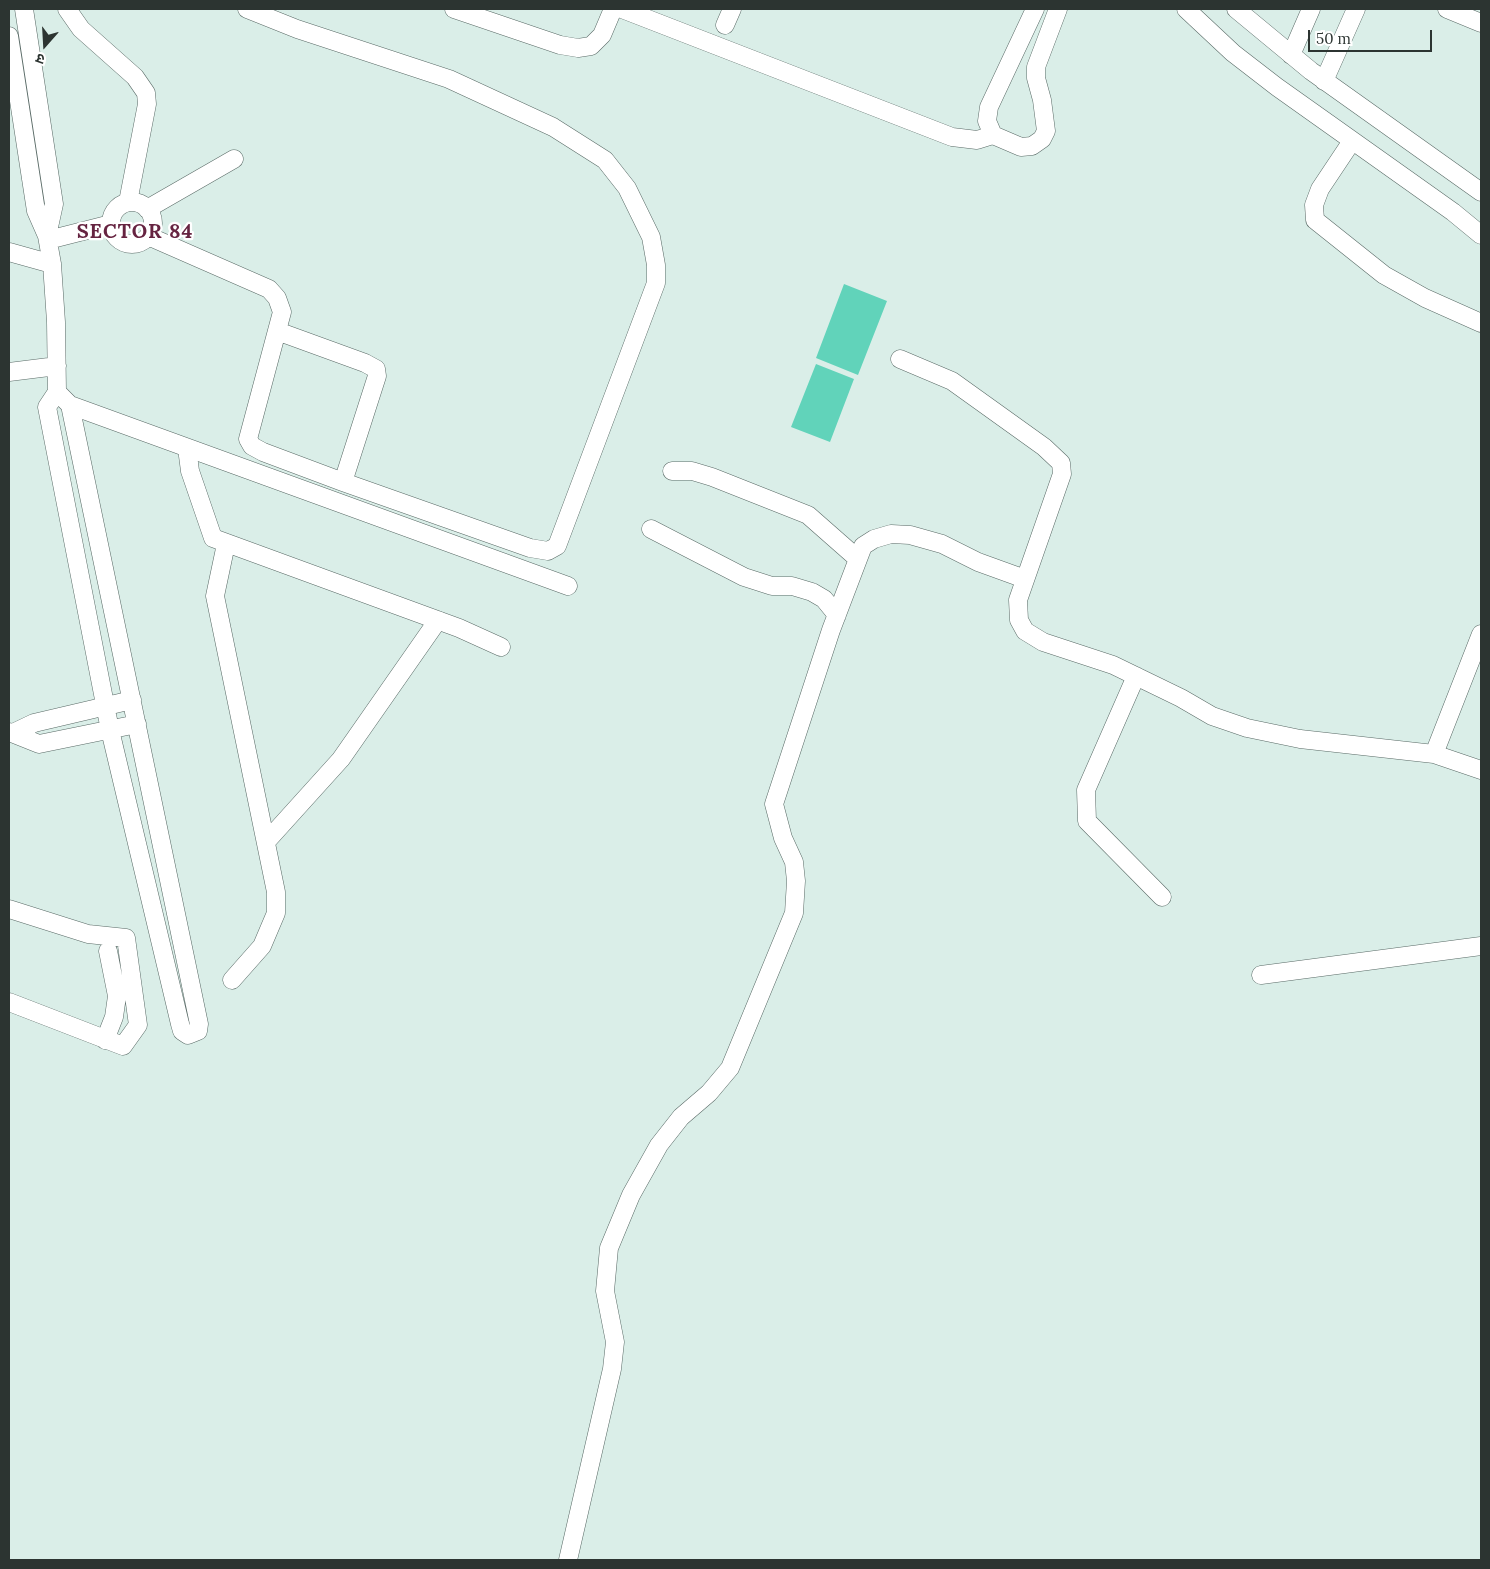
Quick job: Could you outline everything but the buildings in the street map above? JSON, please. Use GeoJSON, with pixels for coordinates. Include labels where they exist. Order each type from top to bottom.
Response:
{"type":"FeatureCollection","features":[{"type":"Feature","properties":{"kind":"street"},"geometry":{"type":"LineString","coordinates":[[24,9],[28,48],[54,204],[48,238]]}},
{"type":"Feature","properties":{"kind":"street"},"geometry":{"type":"LineString","coordinates":[[67,9],[81,29],[135,77],[146,93],[147,104],[128,202]]}},
{"type":"Feature","properties":{"kind":"street"},"geometry":{"type":"LineString","coordinates":[[148,236],[269,289],[277,298],[282,312],[248,440],[252,446],[263,452],[343,482],[530,548],[548,550],[557,546],[656,283],[656,265],[651,237],[627,188],[605,160],[553,127],[449,80],[297,30],[246,9]]}},
{"type":"Feature","properties":{"kind":"street"},"geometry":{"type":"LineString","coordinates":[[454,9],[560,45],[578,48],[590,46],[602,35],[613,9]]}},
{"type":"Feature","properties":{"kind":"street"},"geometry":{"type":"LineString","coordinates":[[622,9],[952,137],[977,140],[993,135],[1021,147],[1032,146],[1042,139],[1046,131],[1036,78],[1036,67],[1058,9]]}},
{"type":"Feature","properties":{"kind":"street"},"geometry":{"type":"LineString","coordinates":[[725,25],[732,9]]}},
{"type":"Feature","properties":{"kind":"street"},"geometry":{"type":"LineString","coordinates":[[993,135],[987,121],[989,107],[1034,9]]}},
{"type":"Feature","properties":{"kind":"street"},"geometry":{"type":"LineString","coordinates":[[1186,9],[1233,53],[1481,235]]}},
{"type":"Feature","properties":{"kind":"street"},"geometry":{"type":"LineString","coordinates":[[1236,9],[1324,81],[1481,192]]}},
{"type":"Feature","properties":{"kind":"street"},"geometry":{"type":"LineString","coordinates":[[1291,55],[1311,9]]}},
{"type":"Feature","properties":{"kind":"street"},"geometry":{"type":"LineString","coordinates":[[1324,81],[1356,9]]}},
{"type":"Feature","properties":{"kind":"street"},"geometry":{"type":"LineString","coordinates":[[1446,9],[1481,23]]}},
{"type":"Feature","properties":{"kind":"street"},"geometry":{"type":"LineString","coordinates":[[28,48],[10,44],[36,211],[48,238],[52,264],[57,392],[47,408],[110,730],[180,1024],[182,1031],[188,1034],[198,1030],[200,1024],[70,404]]}},
{"type":"Feature","properties":{"kind":"street"},"geometry":{"type":"LineString","coordinates":[[1352,141],[1320,189],[1314,205],[1315,220],[1384,275],[1425,298],[1481,323]]}},
{"type":"Feature","properties":{"kind":"street"},"geometry":{"type":"LineString","coordinates":[[147,208],[234,159]]}},
{"type":"Feature","properties":{"kind":"street"},"geometry":{"type":"LineString","coordinates":[[128,202],[138,203],[147,208],[152,217],[153,227],[148,236],[140,242],[130,244],[120,241],[113,234],[111,224],[113,214],[119,206],[128,202]]}},
{"type":"Feature","properties":{"kind":"street"},"geometry":{"type":"LineString","coordinates":[[48,238],[111,224]]}},
{"type":"Feature","properties":{"kind":"street"},"geometry":{"type":"LineString","coordinates":[[9,252],[52,264]]}},
{"type":"Feature","properties":{"kind":"street"},"geometry":{"type":"LineString","coordinates":[[277,331],[365,363],[376,370],[377,376],[343,482]]}},
{"type":"Feature","properties":{"kind":"street"},"geometry":{"type":"LineString","coordinates":[[900,359],[952,381],[1044,447],[1061,463],[1062,474],[1018,600],[1019,620],[1025,631],[1042,642],[1113,665],[1181,698],[1212,716],[1247,728],[1300,739],[1434,754],[1481,770]]}},
{"type":"Feature","properties":{"kind":"street"},"geometry":{"type":"LineString","coordinates":[[9,372],[57,366]]}},
{"type":"Feature","properties":{"kind":"street"},"geometry":{"type":"LineString","coordinates":[[57,392],[70,404],[186,448],[568,586]]}},
{"type":"Feature","properties":{"kind":"street"},"geometry":{"type":"LineString","coordinates":[[186,448],[190,471],[213,538],[438,620],[501,647]]}},
{"type":"Feature","properties":{"kind":"street"},"geometry":{"type":"LineString","coordinates":[[672,471],[692,471],[712,477],[808,515],[858,559]]}},
{"type":"Feature","properties":{"kind":"street"},"geometry":{"type":"LineString","coordinates":[[651,529],[744,577],[772,586],[792,586],[812,592],[824,599],[837,614]]}},
{"type":"Feature","properties":{"kind":"street"},"geometry":{"type":"LineString","coordinates":[[568,1560],[612,1369],[615,1342],[605,1292],[609,1248],[631,1196],[659,1145],[681,1117],[709,1093],[730,1068],[794,913],[796,881],[794,862],[783,838],[774,804],[837,614],[863,546],[874,539],[891,534],[910,535],[942,544],[978,562],[1025,579]]}},
{"type":"Feature","properties":{"kind":"street"},"geometry":{"type":"LineString","coordinates":[[226,544],[215,596],[276,892],[276,913],[262,946],[232,980]]}},
{"type":"Feature","properties":{"kind":"street"},"geometry":{"type":"LineString","coordinates":[[266,842],[341,759],[438,620]]}},
{"type":"Feature","properties":{"kind":"street"},"geometry":{"type":"LineString","coordinates":[[1434,754],[1481,634]]}},
{"type":"Feature","properties":{"kind":"street"},"geometry":{"type":"LineString","coordinates":[[1136,676],[1086,790],[1086,814],[1087,821],[1162,897]]}},
{"type":"Feature","properties":{"kind":"street"},"geometry":{"type":"LineString","coordinates":[[11,732],[34,723],[132,700]]}},
{"type":"Feature","properties":{"kind":"street"},"geometry":{"type":"LineString","coordinates":[[11,732],[39,744],[137,724]]}},
{"type":"Feature","properties":{"kind":"street"},"geometry":{"type":"LineString","coordinates":[[9,909],[88,934],[126,938],[138,1025],[122,1046],[9,1002]]}},
{"type":"Feature","properties":{"kind":"street"},"geometry":{"type":"LineString","coordinates":[[1261,975],[1481,946]]}},
{"type":"Feature","properties":{"kind":"street"},"geometry":{"type":"LineString","coordinates":[[105,1040],[114,1017],[117,996],[108,951]]}},
{"type":"Feature","properties":{"kind":"green space"},"geometry":{"type":"Polygon","coordinates":[[[844,284],[887,301],[858,375],[816,358],[844,284]]]}},
{"type":"Feature","properties":{"kind":"green space"},"geometry":{"type":"Polygon","coordinates":[[[816,364],[854,379],[830,442],[791,427],[816,364]]]}},
{"type":"Feature","properties":{"kind":"district","name":"SECTOR 84"},"geometry":{"type":"Point","coordinates":[135,232]}}]}
